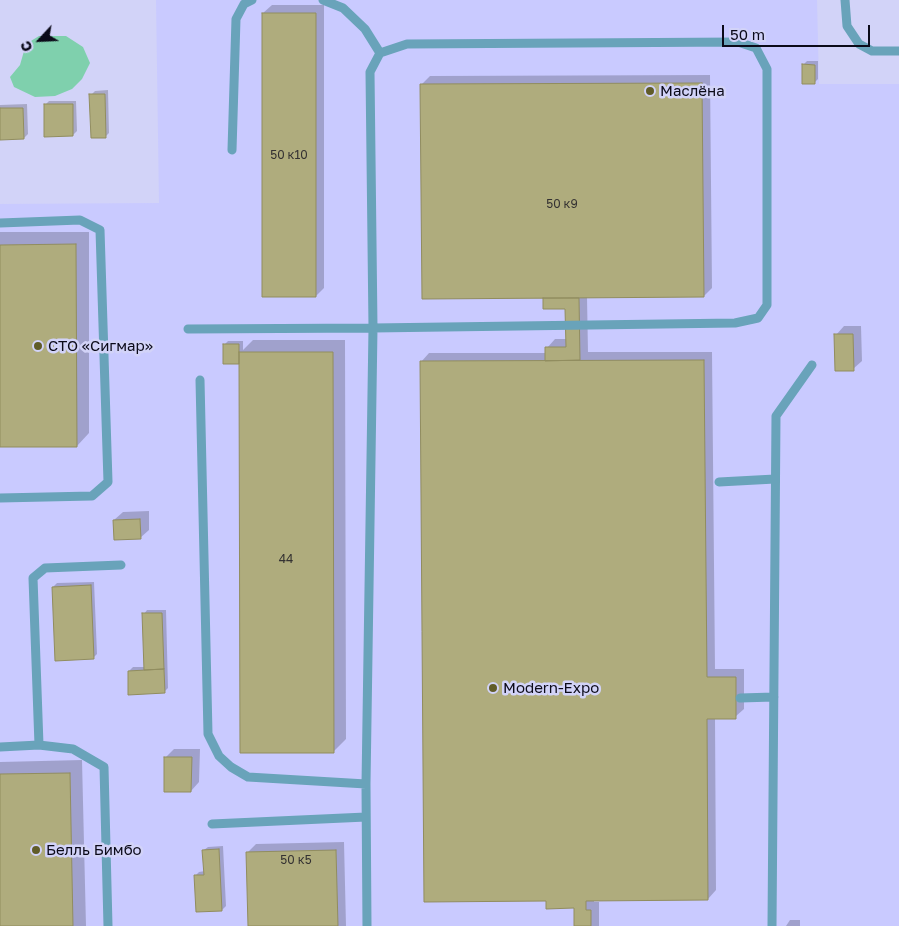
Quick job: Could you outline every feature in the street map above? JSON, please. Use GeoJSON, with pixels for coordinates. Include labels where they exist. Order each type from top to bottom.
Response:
{"type":"FeatureCollection","features":[{"type":"Feature","properties":{"kind":"lane"},"geometry":{"type":"LineString","coordinates":[[232,150],[236,19],[244,4],[252,0]]}},
{"type":"Feature","properties":{"kind":"lane"},"geometry":{"type":"LineString","coordinates":[[323,0],[343,8],[365,29],[380,53]]}},
{"type":"Feature","properties":{"kind":"lane"},"geometry":{"type":"LineString","coordinates":[[845,0],[847,26],[859,44],[872,51],[899,51]]}},
{"type":"Feature","properties":{"kind":"lane"},"geometry":{"type":"LineString","coordinates":[[188,329],[373,328],[735,323],[758,318],[767,305],[767,68],[756,48],[738,42],[407,44],[380,53],[370,72],[373,328],[366,784],[367,926]]}},
{"type":"Feature","properties":{"kind":"lane"},"geometry":{"type":"LineString","coordinates":[[0,224],[80,220],[100,230],[108,482],[92,496],[0,498]]}},
{"type":"Feature","properties":{"kind":"lane"},"geometry":{"type":"LineString","coordinates":[[772,926],[776,416],[812,365]]}},
{"type":"Feature","properties":{"kind":"lane"},"geometry":{"type":"LineString","coordinates":[[200,380],[208,734],[219,756],[230,767],[248,777],[366,784]]}},
{"type":"Feature","properties":{"kind":"lane"},"geometry":{"type":"LineString","coordinates":[[720,482],[775,479]]}},
{"type":"Feature","properties":{"kind":"lane"},"geometry":{"type":"LineString","coordinates":[[39,745],[33,578],[45,568],[121,565]]}},
{"type":"Feature","properties":{"kind":"lane"},"geometry":{"type":"LineString","coordinates":[[740,698],[774,697]]}},
{"type":"Feature","properties":{"kind":"lane"},"geometry":{"type":"LineString","coordinates":[[0,746],[39,745],[73,748],[104,767],[108,926]]}},
{"type":"Feature","properties":{"kind":"lane"},"geometry":{"type":"LineString","coordinates":[[212,824],[366,817]]}},
{"type":"Feature","properties":{"kind":"shaded area"},"geometry":{"type":"Polygon","coordinates":[[[156,0],[817,0],[819,84],[899,84],[899,926],[0,926],[0,204],[159,203],[156,0]]]}},
{"type":"Feature","properties":{"kind":"shaded area"},"geometry":{"type":"Polygon","coordinates":[[[39,36],[66,36],[83,47],[90,63],[82,79],[72,89],[55,96],[35,97],[14,87],[10,77],[20,65],[26,44],[39,36]]]}},
{"type":"Feature","properties":{"kind":"building"},"geometry":{"type":"Polygon","coordinates":[[[262,13],[316,13],[316,297],[262,297],[262,13]]]}},
{"type":"Feature","properties":{"kind":"building"},"geometry":{"type":"Polygon","coordinates":[[[802,64],[815,65],[815,84],[802,84],[802,64]]]}},
{"type":"Feature","properties":{"kind":"building"},"geometry":{"type":"Polygon","coordinates":[[[702,83],[704,297],[422,299],[420,84],[702,83]]]}},
{"type":"Feature","properties":{"kind":"building"},"geometry":{"type":"Polygon","coordinates":[[[89,94],[105,94],[106,138],[91,138],[89,94]]]}},
{"type":"Feature","properties":{"kind":"building"},"geometry":{"type":"Polygon","coordinates":[[[44,104],[73,104],[73,136],[44,137],[44,104]]]}},
{"type":"Feature","properties":{"kind":"building"},"geometry":{"type":"Polygon","coordinates":[[[0,108],[23,108],[24,139],[0,140],[0,108]]]}},
{"type":"Feature","properties":{"kind":"building","name":"СТО «Сигмар»"},"geometry":{"type":"Polygon","coordinates":[[[76,244],[77,447],[0,447],[0,245],[76,244]]]}},
{"type":"Feature","properties":{"kind":"building"},"geometry":{"type":"Polygon","coordinates":[[[543,298],[579,298],[580,360],[545,361],[545,347],[566,347],[565,309],[543,309],[543,298]]]}},
{"type":"Feature","properties":{"kind":"building"},"geometry":{"type":"Polygon","coordinates":[[[834,334],[853,334],[854,371],[835,371],[834,334]]]}},
{"type":"Feature","properties":{"kind":"building"},"geometry":{"type":"Polygon","coordinates":[[[223,344],[239,344],[239,364],[223,364],[223,344]]]}},
{"type":"Feature","properties":{"kind":"building"},"geometry":{"type":"Polygon","coordinates":[[[239,352],[333,352],[334,753],[240,753],[239,352]]]}},
{"type":"Feature","properties":{"kind":"building"},"geometry":{"type":"Polygon","coordinates":[[[704,360],[707,677],[736,677],[736,719],[707,719],[708,900],[586,901],[586,910],[591,910],[591,926],[574,926],[574,908],[546,909],[546,901],[424,902],[420,361],[704,360]]]}},
{"type":"Feature","properties":{"kind":"building"},"geometry":{"type":"Polygon","coordinates":[[[140,519],[141,539],[114,540],[113,520],[140,519]]]}},
{"type":"Feature","properties":{"kind":"building"},"geometry":{"type":"Polygon","coordinates":[[[91,585],[94,659],[55,661],[52,587],[91,585]]]}},
{"type":"Feature","properties":{"kind":"building"},"geometry":{"type":"Polygon","coordinates":[[[142,613],[162,613],[164,669],[144,670],[142,613]]]}},
{"type":"Feature","properties":{"kind":"building"},"geometry":{"type":"Polygon","coordinates":[[[164,669],[165,693],[128,695],[128,671],[164,669]]]}},
{"type":"Feature","properties":{"kind":"building"},"geometry":{"type":"Polygon","coordinates":[[[164,757],[192,757],[191,792],[164,792],[164,757]]]}},
{"type":"Feature","properties":{"kind":"building","name":"Белль Бимбо"},"geometry":{"type":"Polygon","coordinates":[[[70,773],[73,926],[0,926],[0,774],[70,773]]]}},
{"type":"Feature","properties":{"kind":"building"},"geometry":{"type":"Polygon","coordinates":[[[219,849],[222,911],[196,912],[194,875],[204,875],[202,850],[219,849]]]}},
{"type":"Feature","properties":{"kind":"building"},"geometry":{"type":"Polygon","coordinates":[[[336,850],[338,926],[248,926],[246,852],[336,850]]]}},
{"type":"Feature","properties":{"kind":"place","name":"Маслёна"},"geometry":{"type":"Point","coordinates":[650,91]}},
{"type":"Feature","properties":{"kind":"place","name":"СТО «Сигмар»"},"geometry":{"type":"Point","coordinates":[38,346]}},
{"type":"Feature","properties":{"kind":"place","name":"Modern-Expo"},"geometry":{"type":"Point","coordinates":[493,688]}},
{"type":"Feature","properties":{"kind":"place","name":"Белль Бимбо"},"geometry":{"type":"Point","coordinates":[36,850]}}]}
